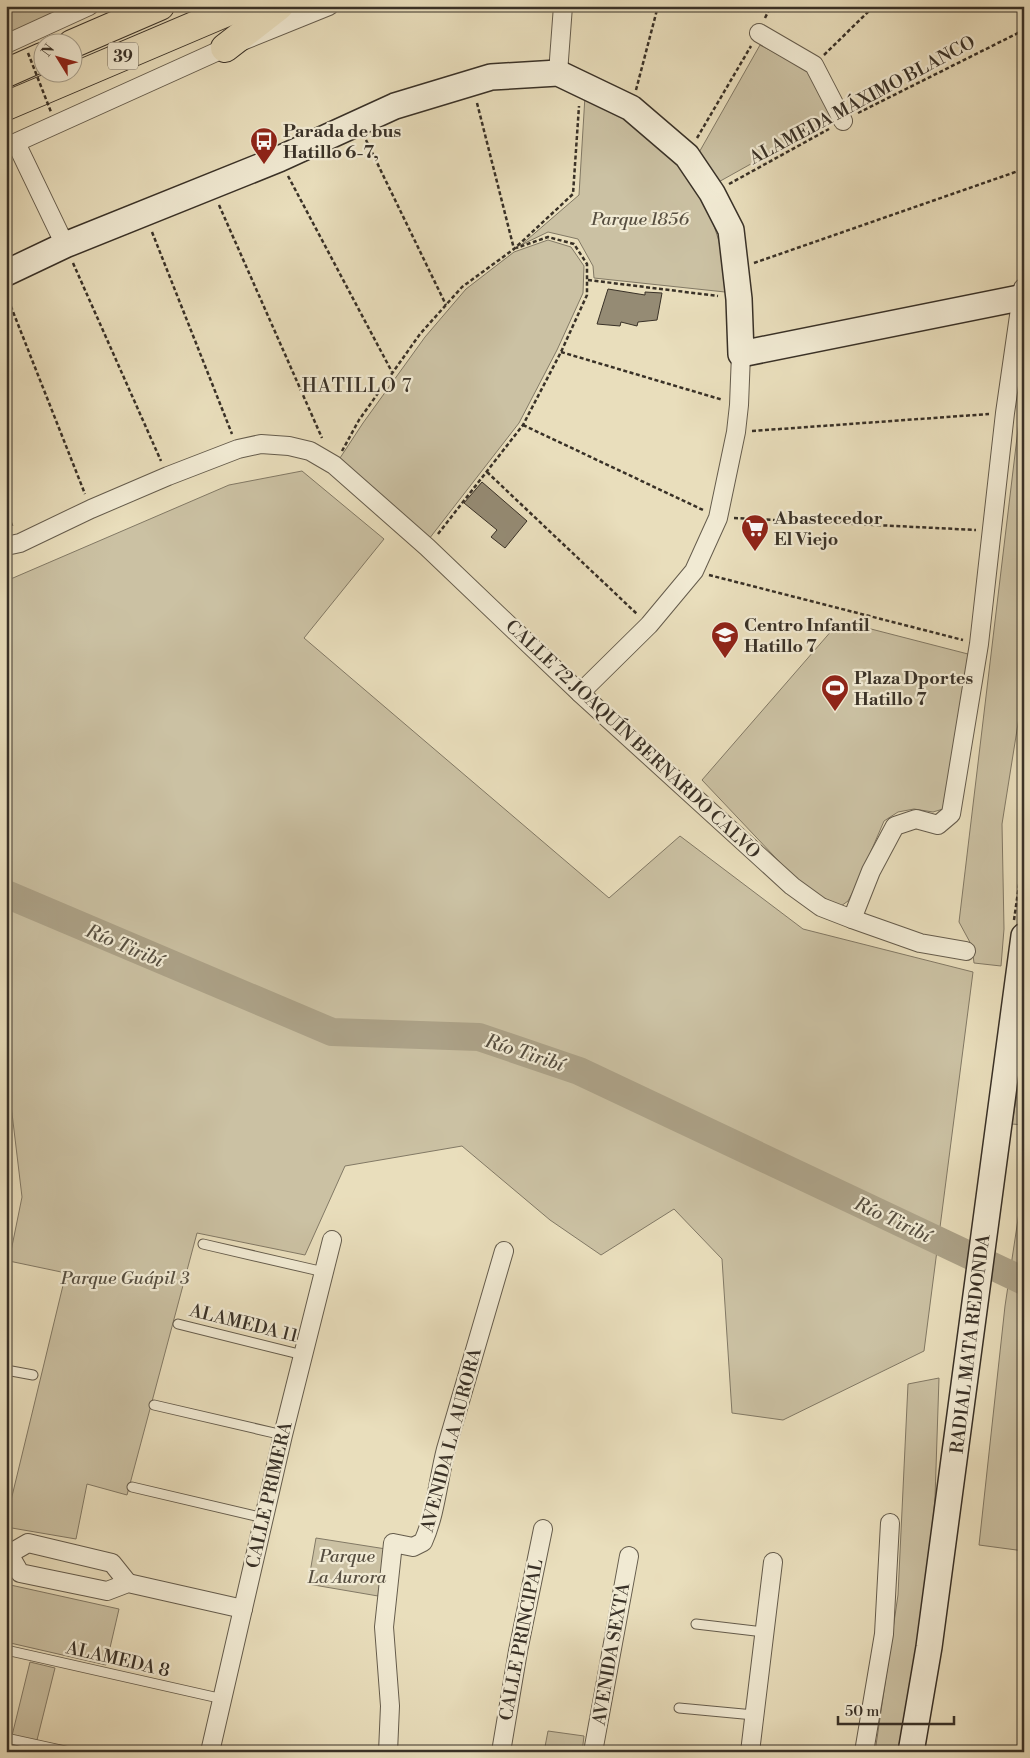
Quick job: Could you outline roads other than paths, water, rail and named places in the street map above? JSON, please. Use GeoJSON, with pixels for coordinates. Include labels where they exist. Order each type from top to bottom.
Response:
{"type":"FeatureCollection","features":[{"type":"Feature","properties":{"kind":"highway","name":"39"},"geometry":{"type":"LineString","coordinates":[[82,40],[160,6]]}},
{"type":"Feature","properties":{"kind":"highway","name":"39"},"geometry":{"type":"LineString","coordinates":[[6,106],[241,6]]}},
{"type":"Feature","properties":{"kind":"highway"},"geometry":{"type":"LineString","coordinates":[[225,48],[279,6]]}},
{"type":"Feature","properties":{"kind":"highway"},"geometry":{"type":"LineString","coordinates":[[6,73],[32,57]]}},
{"type":"Feature","properties":{"kind":"street"},"geometry":{"type":"LineString","coordinates":[[6,44],[89,6]]}},
{"type":"Feature","properties":{"kind":"street"},"geometry":{"type":"LineString","coordinates":[[65,246],[11,145],[225,48],[329,6]]}},
{"type":"Feature","properties":{"kind":"street"},"geometry":{"type":"LineString","coordinates":[[558,73],[563,6]]}},
{"type":"Feature","properties":{"kind":"street"},"geometry":{"type":"LineString","coordinates":[[759,33],[814,65],[843,121]]}},
{"type":"Feature","properties":{"kind":"street"},"geometry":{"type":"LineString","coordinates":[[6,273],[65,246],[279,159],[395,106],[472,82],[491,77],[558,73],[631,108],[686,156],[712,193],[731,230],[739,298],[741,354],[739,406],[736,432],[718,518],[694,571],[649,625],[580,694]]}},
{"type":"Feature","properties":{"kind":"street"},"geometry":{"type":"LineString","coordinates":[[741,354],[1023,293],[1005,413],[979,644],[951,814],[938,825],[916,820],[894,826],[871,871],[852,919]]}},
{"type":"Feature","properties":{"kind":"street","name":"CALLE 72 JOAQUÍN BERNARDO CALVO"},"geometry":{"type":"LineString","coordinates":[[6,546],[20,543],[91,509],[238,449],[261,444],[289,446],[310,451],[334,465],[427,547],[580,694],[792,886],[821,907],[852,919],[920,944],[966,951]]}},
{"type":"Feature","properties":{"kind":"street","name":"RADIAL MATA REDONDA"},"geometry":{"type":"LineString","coordinates":[[911,1752],[929,1647],[950,1496],[1024,936]]}},
{"type":"Feature","properties":{"kind":"street","name":"CALLE PRIMERA"},"geometry":{"type":"LineString","coordinates":[[210,1752],[283,1436],[332,1240]]}},
{"type":"Feature","properties":{"kind":"street","name":"AVENIDA LA AURORA"},"geometry":{"type":"LineString","coordinates":[[388,1752],[390,1706],[384,1626],[393,1543],[413,1547],[423,1542],[427,1533],[448,1445],[504,1251]]}},
{"type":"Feature","properties":{"kind":"street"},"geometry":{"type":"LineString","coordinates":[[864,1752],[884,1634],[890,1522]]}},
{"type":"Feature","properties":{"kind":"street","name":"CALLE PRINCIPAL"},"geometry":{"type":"LineString","coordinates":[[501,1752],[518,1651],[543,1529]]}},
{"type":"Feature","properties":{"kind":"street"},"geometry":{"type":"LineString","coordinates":[[128,1583],[112,1563],[28,1543],[7,1554],[20,1573],[107,1592],[128,1583],[243,1609]]}},
{"type":"Feature","properties":{"kind":"street","name":"AVENIDA SEXTA"},"geometry":{"type":"LineString","coordinates":[[594,1752],[629,1556]]}},
{"type":"Feature","properties":{"kind":"street"},"geometry":{"type":"LineString","coordinates":[[750,1752],[773,1562]]}},
{"type":"Feature","properties":{"kind":"lane"},"geometry":{"type":"LineString","coordinates":[[203,1244],[324,1272]]}},
{"type":"Feature","properties":{"kind":"lane","name":"ALAMEDA 11"},"geometry":{"type":"LineString","coordinates":[[178,1324],[303,1355]]}},
{"type":"Feature","properties":{"kind":"lane"},"geometry":{"type":"LineString","coordinates":[[6,1370],[33,1375]]}},
{"type":"Feature","properties":{"kind":"lane"},"geometry":{"type":"LineString","coordinates":[[154,1405],[283,1436]]}},
{"type":"Feature","properties":{"kind":"lane"},"geometry":{"type":"LineString","coordinates":[[132,1487],[264,1518]]}},
{"type":"Feature","properties":{"kind":"lane"},"geometry":{"type":"LineString","coordinates":[[696,1624],[764,1632]]}},
{"type":"Feature","properties":{"kind":"lane","name":"ALAMEDA 8"},"geometry":{"type":"LineString","coordinates":[[6,1650],[223,1699]]}},
{"type":"Feature","properties":{"kind":"lane"},"geometry":{"type":"LineString","coordinates":[[679,1708],[754,1715]]}},
{"type":"Feature","properties":{"kind":"lane"},"geometry":{"type":"LineString","coordinates":[[6,1738],[70,1752]]}},
{"type":"Feature","properties":{"kind":"waterway","name":"Río Tiribí"},"geometry":{"type":"LineString","coordinates":[[6,894],[332,1032],[479,1037],[579,1071],[1024,1281]]}},
{"type":"Feature","properties":{"kind":"place","name":"Parada de bus Hatillo 6-7,"},"geometry":{"type":"Point","coordinates":[264,165]}},
{"type":"Feature","properties":{"kind":"place","name":"Abastecedor El Viejo"},"geometry":{"type":"Point","coordinates":[755,552]}},
{"type":"Feature","properties":{"kind":"place","name":"Centro Infantil Hatillo 7"},"geometry":{"type":"Point","coordinates":[725,659]}},
{"type":"Feature","properties":{"kind":"place","name":"Plaza Dportes Hatillo 7"},"geometry":{"type":"Point","coordinates":[835,712]}},
{"type":"Feature","properties":{"kind":"district","name":"HATILLO 7"},"geometry":{"type":"Point","coordinates":[357,385]}},
{"type":"Feature","properties":{"kind":"park label","name":"Parque 1856"},"geometry":{"type":"Point","coordinates":[640,219]}},
{"type":"Feature","properties":{"kind":"park label","name":"Parque Guápil 3"},"geometry":{"type":"Point","coordinates":[125,1278]}},
{"type":"Feature","properties":{"kind":"park label","name":"Parque La Aurora"},"geometry":{"type":"Point","coordinates":[347,1566]}}]}
